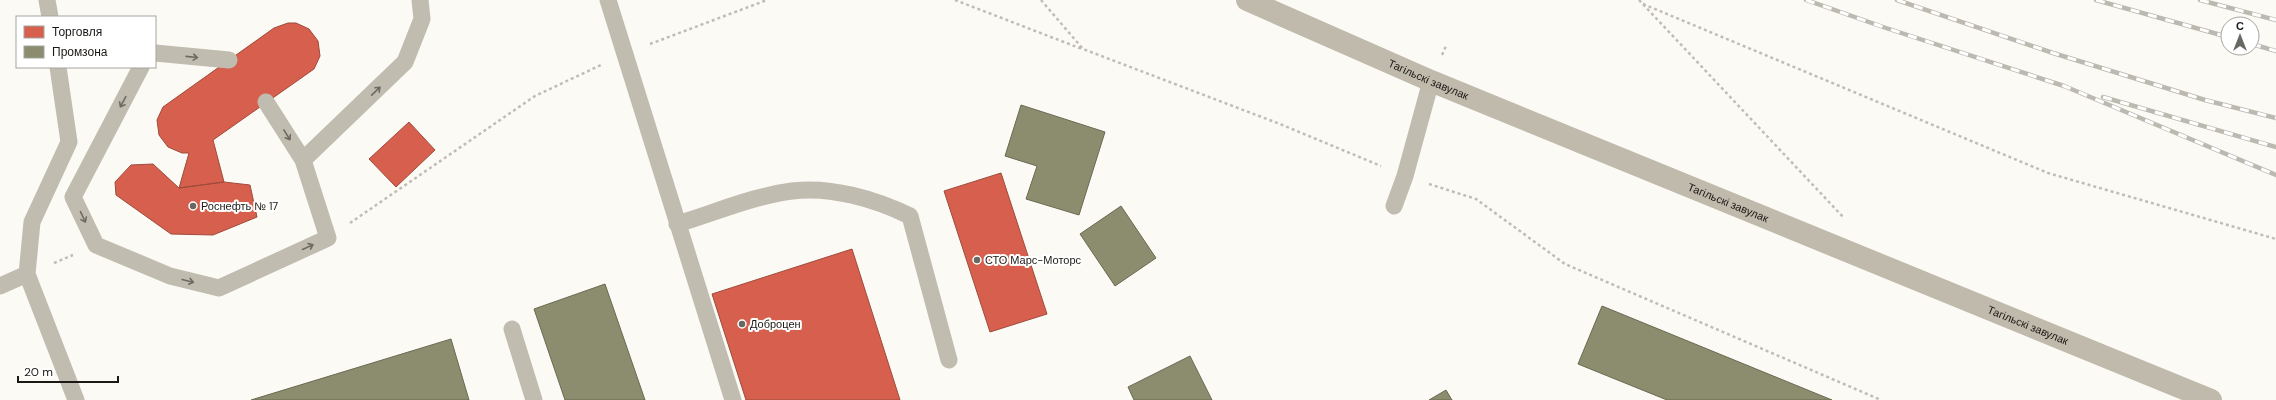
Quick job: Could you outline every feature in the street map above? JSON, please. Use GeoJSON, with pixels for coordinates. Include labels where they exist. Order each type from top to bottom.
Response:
{"type":"FeatureCollection","features":[{"type":"Feature","properties":{"kind":"main road","name":"Тагільскі завулак"},"geometry":{"type":"LineString","coordinates":[[1247,0],[1431,81],[2210,400]]}},
{"type":"Feature","properties":{"kind":"lane"},"geometry":{"type":"LineString","coordinates":[[46,0],[50,16]]}},
{"type":"Feature","properties":{"kind":"lane"},"geometry":{"type":"LineString","coordinates":[[303,160],[405,62],[422,20],[420,0]]}},
{"type":"Feature","properties":{"kind":"lane"},"geometry":{"type":"LineString","coordinates":[[608,0],[626,53],[677,224],[733,400]]}},
{"type":"Feature","properties":{"kind":"lane"},"geometry":{"type":"LineString","coordinates":[[156,53],[229,60]]}},
{"type":"Feature","properties":{"kind":"lane"},"geometry":{"type":"LineString","coordinates":[[58,68],[69,142],[32,222],[27,274],[76,400]]}},
{"type":"Feature","properties":{"kind":"lane"},"geometry":{"type":"LineString","coordinates":[[140,68],[73,197],[96,245],[170,276],[219,288],[328,238],[303,160],[266,102]]}},
{"type":"Feature","properties":{"kind":"lane"},"geometry":{"type":"LineString","coordinates":[[1394,206],[1405,176],[1431,81]]}},
{"type":"Feature","properties":{"kind":"lane"},"geometry":{"type":"LineString","coordinates":[[677,224],[758,199],[792,191],[839,193],[885,204],[904,213],[910,216],[949,360]]}},
{"type":"Feature","properties":{"kind":"lane"},"geometry":{"type":"LineString","coordinates":[[0,286],[27,274]]}},
{"type":"Feature","properties":{"kind":"lane"},"geometry":{"type":"LineString","coordinates":[[512,330],[534,400]]}},
{"type":"Feature","properties":{"kind":"path"},"geometry":{"type":"LineString","coordinates":[[328,238],[535,96],[626,53],[767,0]]}},
{"type":"Feature","properties":{"kind":"path"},"geometry":{"type":"LineString","coordinates":[[955,0],[1280,124],[1405,176],[1476,199],[1565,264],[1881,400]]}},
{"type":"Feature","properties":{"kind":"path"},"geometry":{"type":"LineString","coordinates":[[1041,0],[1083,49]]}},
{"type":"Feature","properties":{"kind":"path"},"geometry":{"type":"LineString","coordinates":[[1639,0],[1844,218]]}},
{"type":"Feature","properties":{"kind":"path"},"geometry":{"type":"LineString","coordinates":[[1643,4],[2048,172],[2276,239]]}},
{"type":"Feature","properties":{"kind":"path"},"geometry":{"type":"LineString","coordinates":[[27,274],[96,245]]}},
{"type":"Feature","properties":{"kind":"building: Торговля"},"geometry":{"type":"Polygon","coordinates":[[[288,23],[296,23],[309,29],[318,41],[320,56],[314,69],[213,140],[224,182],[179,188],[189,153],[182,153],[168,147],[159,135],[157,120],[163,107],[274,28],[288,23]]]}},
{"type":"Feature","properties":{"kind":"building: Торговля"},"geometry":{"type":"Polygon","coordinates":[[[409,122],[435,150],[396,187],[369,159],[409,122]]]}},
{"type":"Feature","properties":{"kind":"building: Торговля","name":"Роснефть № 17"},"geometry":{"type":"Polygon","coordinates":[[[153,164],[179,188],[224,182],[250,185],[257,217],[213,235],[171,234],[116,195],[115,182],[131,165],[153,164]]]}},
{"type":"Feature","properties":{"kind":"building: Торговля"},"geometry":{"type":"Polygon","coordinates":[[[1001,173],[1047,314],[990,332],[944,191],[1001,173]]]}},
{"type":"Feature","properties":{"kind":"building: Торговля"},"geometry":{"type":"Polygon","coordinates":[[[852,249],[900,400],[746,400],[712,294],[852,249]]]}},
{"type":"Feature","properties":{"kind":"building: Промзона"},"geometry":{"type":"Polygon","coordinates":[[[1021,105],[1105,132],[1079,215],[1026,199],[1037,166],[1005,156],[1021,105]]]}},
{"type":"Feature","properties":{"kind":"building: Промзона"},"geometry":{"type":"Polygon","coordinates":[[[1121,206],[1156,258],[1115,286],[1080,234],[1121,206]]]}},
{"type":"Feature","properties":{"kind":"building: Промзона"},"geometry":{"type":"Polygon","coordinates":[[[605,284],[645,400],[565,400],[534,309],[605,284]]]}},
{"type":"Feature","properties":{"kind":"building: Промзона"},"geometry":{"type":"Polygon","coordinates":[[[1602,306],[1832,400],[1667,400],[1578,364],[1602,306]]]}},
{"type":"Feature","properties":{"kind":"building: Промзона"},"geometry":{"type":"Polygon","coordinates":[[[451,339],[469,400],[251,400],[451,339]]]}},
{"type":"Feature","properties":{"kind":"building: Промзона"},"geometry":{"type":"Polygon","coordinates":[[[1190,356],[1212,400],[1134,400],[1128,387],[1190,356]]]}},
{"type":"Feature","properties":{"kind":"building: Промзона"},"geometry":{"type":"Polygon","coordinates":[[[1446,390],[1452,400],[1429,400],[1446,390]]]}},
{"type":"Feature","properties":{"kind":"railway"},"geometry":{"type":"LineString","coordinates":[[1806,0],[1886,28],[2064,86],[2276,175]]}},
{"type":"Feature","properties":{"kind":"railway"},"geometry":{"type":"LineString","coordinates":[[1897,0],[2053,53],[2205,100],[2276,118]]}},
{"type":"Feature","properties":{"kind":"railway"},"geometry":{"type":"LineString","coordinates":[[2096,0],[2220,35]]}},
{"type":"Feature","properties":{"kind":"railway"},"geometry":{"type":"LineString","coordinates":[[2200,0],[2276,20]]}},
{"type":"Feature","properties":{"kind":"railway"},"geometry":{"type":"LineString","coordinates":[[2260,46],[2276,51]]}},
{"type":"Feature","properties":{"kind":"railway"},"geometry":{"type":"LineString","coordinates":[[2103,97],[2276,147]]}},
{"type":"Feature","properties":{"kind":"place","name":"Роснефть № 17"},"geometry":{"type":"Point","coordinates":[193,206]}},
{"type":"Feature","properties":{"kind":"place","name":"СТО Марс-Моторс"},"geometry":{"type":"Point","coordinates":[977,260]}},
{"type":"Feature","properties":{"kind":"place","name":"Доброцен"},"geometry":{"type":"Point","coordinates":[742,324]}}]}
